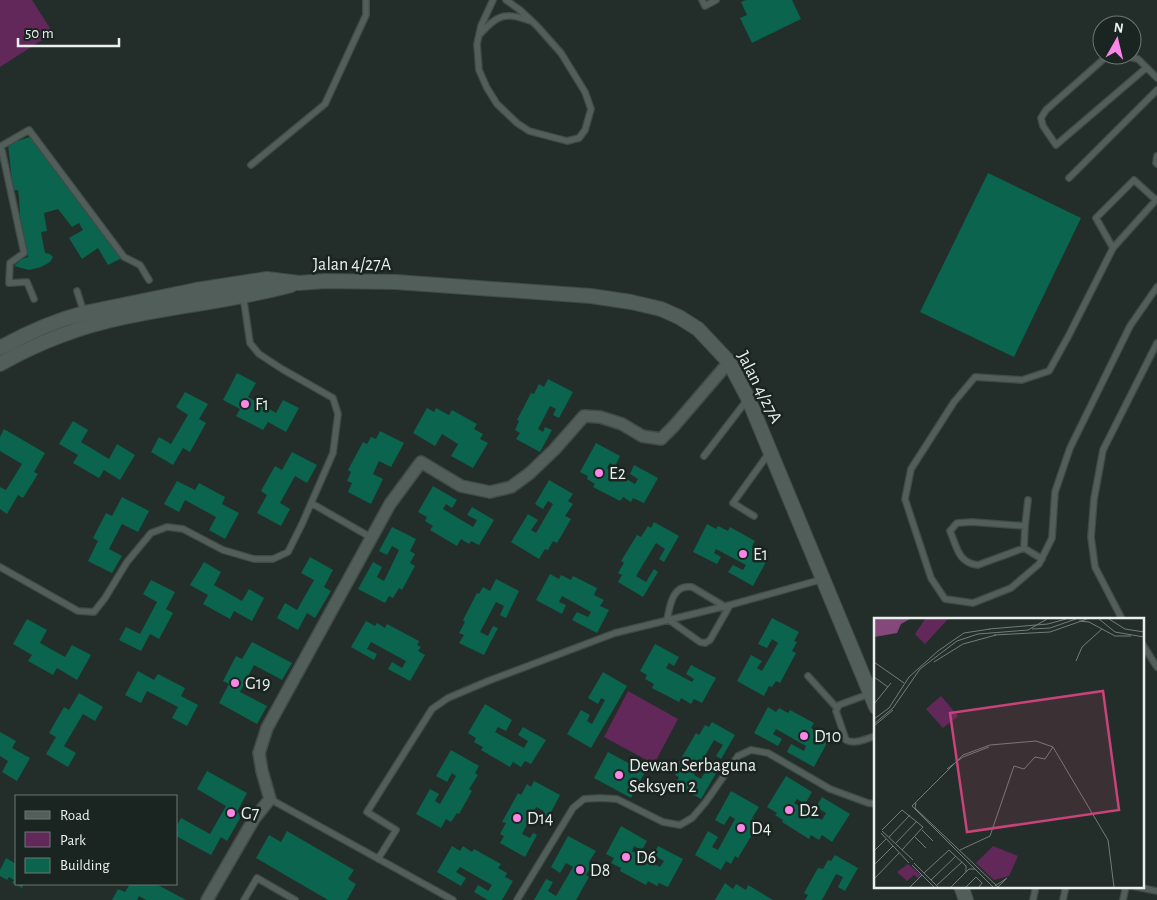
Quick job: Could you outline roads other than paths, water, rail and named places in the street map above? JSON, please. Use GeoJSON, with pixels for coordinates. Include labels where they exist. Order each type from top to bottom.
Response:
{"type":"FeatureCollection","features":[{"type":"Feature","properties":{"kind":"street","name":"Jalan 4/27A"},"geometry":{"type":"LineString","coordinates":[[0,364],[20,352],[86,320],[142,301],[267,279],[299,283],[396,282],[571,294],[631,302],[660,309],[679,317],[698,329],[729,362],[748,398],[874,702]]}},
{"type":"Feature","properties":{"kind":"street","name":"Jalan 4/27A"},"geometry":{"type":"LineString","coordinates":[[0,348],[34,330],[68,318],[86,320],[124,317],[268,292],[299,283]]}},
{"type":"Feature","properties":{"kind":"street"},"geometry":{"type":"LineString","coordinates":[[206,900],[254,819],[270,799],[259,753],[267,728],[390,504],[421,462],[461,486],[490,492],[511,487],[530,473],[554,450],[584,416],[600,417],[622,424],[642,436],[661,439],[729,362]]}},
{"type":"Feature","properties":{"kind":"street"},"geometry":{"type":"LineString","coordinates":[[962,888],[966,900]]}},
{"type":"Feature","properties":{"kind":"lane"},"geometry":{"type":"LineString","coordinates":[[251,164],[325,104],[366,15],[366,0]]}},
{"type":"Feature","properties":{"kind":"lane"},"geometry":{"type":"LineString","coordinates":[[493,0],[481,26],[477,44],[479,70],[487,88],[497,104],[517,123],[529,131],[567,141],[579,138],[585,130],[591,109],[585,92],[561,53],[532,21],[506,0]]}},
{"type":"Feature","properties":{"kind":"lane"},"geometry":{"type":"LineString","coordinates":[[702,0],[705,6],[716,0]]}},
{"type":"Feature","properties":{"kind":"lane"},"geometry":{"type":"LineString","coordinates":[[479,36],[497,19],[506,16],[532,21]]}},
{"type":"Feature","properties":{"kind":"lane"},"geometry":{"type":"LineString","coordinates":[[1142,64],[1157,78]]}},
{"type":"Feature","properties":{"kind":"lane"},"geometry":{"type":"LineString","coordinates":[[1097,65],[1046,110],[1041,118],[1043,126],[1056,145],[1146,68]]}},
{"type":"Feature","properties":{"kind":"lane"},"geometry":{"type":"LineString","coordinates":[[1069,178],[1157,90]]}},
{"type":"Feature","properties":{"kind":"lane"},"geometry":{"type":"LineString","coordinates":[[34,299],[27,282],[9,283],[10,263],[24,253],[1,146],[29,130],[124,257],[140,265],[149,280]]}},
{"type":"Feature","properties":{"kind":"lane"},"geometry":{"type":"LineString","coordinates":[[1157,156],[1157,164]]}},
{"type":"Feature","properties":{"kind":"lane"},"geometry":{"type":"LineString","coordinates":[[1113,248],[1096,218],[1134,180],[1156,200],[1113,248],[1049,371],[1022,380],[975,377],[954,402],[911,469],[905,499],[931,578],[945,599],[973,603],[1011,588],[1039,564],[1052,538],[1055,492],[1070,448],[1130,326],[1157,287]]}},
{"type":"Feature","properties":{"kind":"lane"},"geometry":{"type":"LineString","coordinates":[[77,290],[86,320]]}},
{"type":"Feature","properties":{"kind":"lane"},"geometry":{"type":"LineString","coordinates":[[0,567],[78,611],[94,612],[128,562],[151,533],[168,527],[183,529],[223,550],[254,559],[273,559],[288,552],[333,453],[338,414],[333,398],[259,354],[250,343],[243,296]]}},
{"type":"Feature","properties":{"kind":"lane"},"geometry":{"type":"LineString","coordinates":[[1121,618],[1095,567],[1091,538],[1094,500],[1103,450],[1157,343]]}},
{"type":"Feature","properties":{"kind":"lane"},"geometry":{"type":"LineString","coordinates":[[704,456],[748,398]]}},
{"type":"Feature","properties":{"kind":"lane"},"geometry":{"type":"LineString","coordinates":[[754,516],[733,503],[770,451]]}},
{"type":"Feature","properties":{"kind":"lane"},"geometry":{"type":"LineString","coordinates":[[1024,548],[1028,500]]}},
{"type":"Feature","properties":{"kind":"lane"},"geometry":{"type":"LineString","coordinates":[[311,503],[372,538]]}},
{"type":"Feature","properties":{"kind":"lane"},"geometry":{"type":"LineString","coordinates":[[1024,548],[978,565],[970,564],[961,558],[950,531],[958,523],[972,522],[1025,526]]}},
{"type":"Feature","properties":{"kind":"lane"},"geometry":{"type":"LineString","coordinates":[[1024,548],[1042,559]]}},
{"type":"Feature","properties":{"kind":"lane"},"geometry":{"type":"LineString","coordinates":[[378,858],[396,830],[366,812],[432,709],[448,698],[614,633],[727,606],[823,579]]}},
{"type":"Feature","properties":{"kind":"lane"},"geometry":{"type":"LineString","coordinates":[[668,620],[673,595],[679,589],[687,586],[727,606]]}},
{"type":"Feature","properties":{"kind":"lane"},"geometry":{"type":"LineString","coordinates":[[668,620],[700,642],[705,643],[710,640],[727,606]]}},
{"type":"Feature","properties":{"kind":"lane"},"geometry":{"type":"LineString","coordinates":[[1144,647],[1157,667]]}},
{"type":"Feature","properties":{"kind":"lane"},"geometry":{"type":"LineString","coordinates":[[808,676],[837,708],[836,711],[846,740],[855,742],[874,737]]}},
{"type":"Feature","properties":{"kind":"lane"},"geometry":{"type":"LineString","coordinates":[[837,708],[839,705],[870,693]]}},
{"type":"Feature","properties":{"kind":"lane"},"geometry":{"type":"LineString","coordinates":[[517,900],[573,808],[584,799],[617,799],[663,822],[680,825],[692,818],[705,803],[738,756],[751,750],[768,753],[830,789],[868,804],[874,804]]}},
{"type":"Feature","properties":{"kind":"lane"},"geometry":{"type":"LineString","coordinates":[[270,799],[454,900]]}},
{"type":"Feature","properties":{"kind":"lane"},"geometry":{"type":"LineString","coordinates":[[244,900],[257,878],[295,900]]}},
{"type":"Feature","properties":{"kind":"lane"},"geometry":{"type":"LineString","coordinates":[[1142,888],[1157,891]]}},
{"type":"Feature","properties":{"kind":"place","name":"F1"},"geometry":{"type":"Point","coordinates":[245,404]}},
{"type":"Feature","properties":{"kind":"place","name":"E2"},"geometry":{"type":"Point","coordinates":[599,473]}},
{"type":"Feature","properties":{"kind":"place","name":"E1"},"geometry":{"type":"Point","coordinates":[743,554]}},
{"type":"Feature","properties":{"kind":"place","name":"G19"},"geometry":{"type":"Point","coordinates":[235,683]}},
{"type":"Feature","properties":{"kind":"place","name":"D10"},"geometry":{"type":"Point","coordinates":[804,736]}},
{"type":"Feature","properties":{"kind":"place","name":"Dewan Serbaguna Seksyen 2"},"geometry":{"type":"Point","coordinates":[619,775]}},
{"type":"Feature","properties":{"kind":"place","name":"D2"},"geometry":{"type":"Point","coordinates":[789,810]}},
{"type":"Feature","properties":{"kind":"place","name":"G7"},"geometry":{"type":"Point","coordinates":[231,813]}},
{"type":"Feature","properties":{"kind":"place","name":"D14"},"geometry":{"type":"Point","coordinates":[517,818]}},
{"type":"Feature","properties":{"kind":"place","name":"D4"},"geometry":{"type":"Point","coordinates":[741,828]}},
{"type":"Feature","properties":{"kind":"place","name":"D6"},"geometry":{"type":"Point","coordinates":[626,857]}},
{"type":"Feature","properties":{"kind":"place","name":"D8"},"geometry":{"type":"Point","coordinates":[580,870]}}]}
